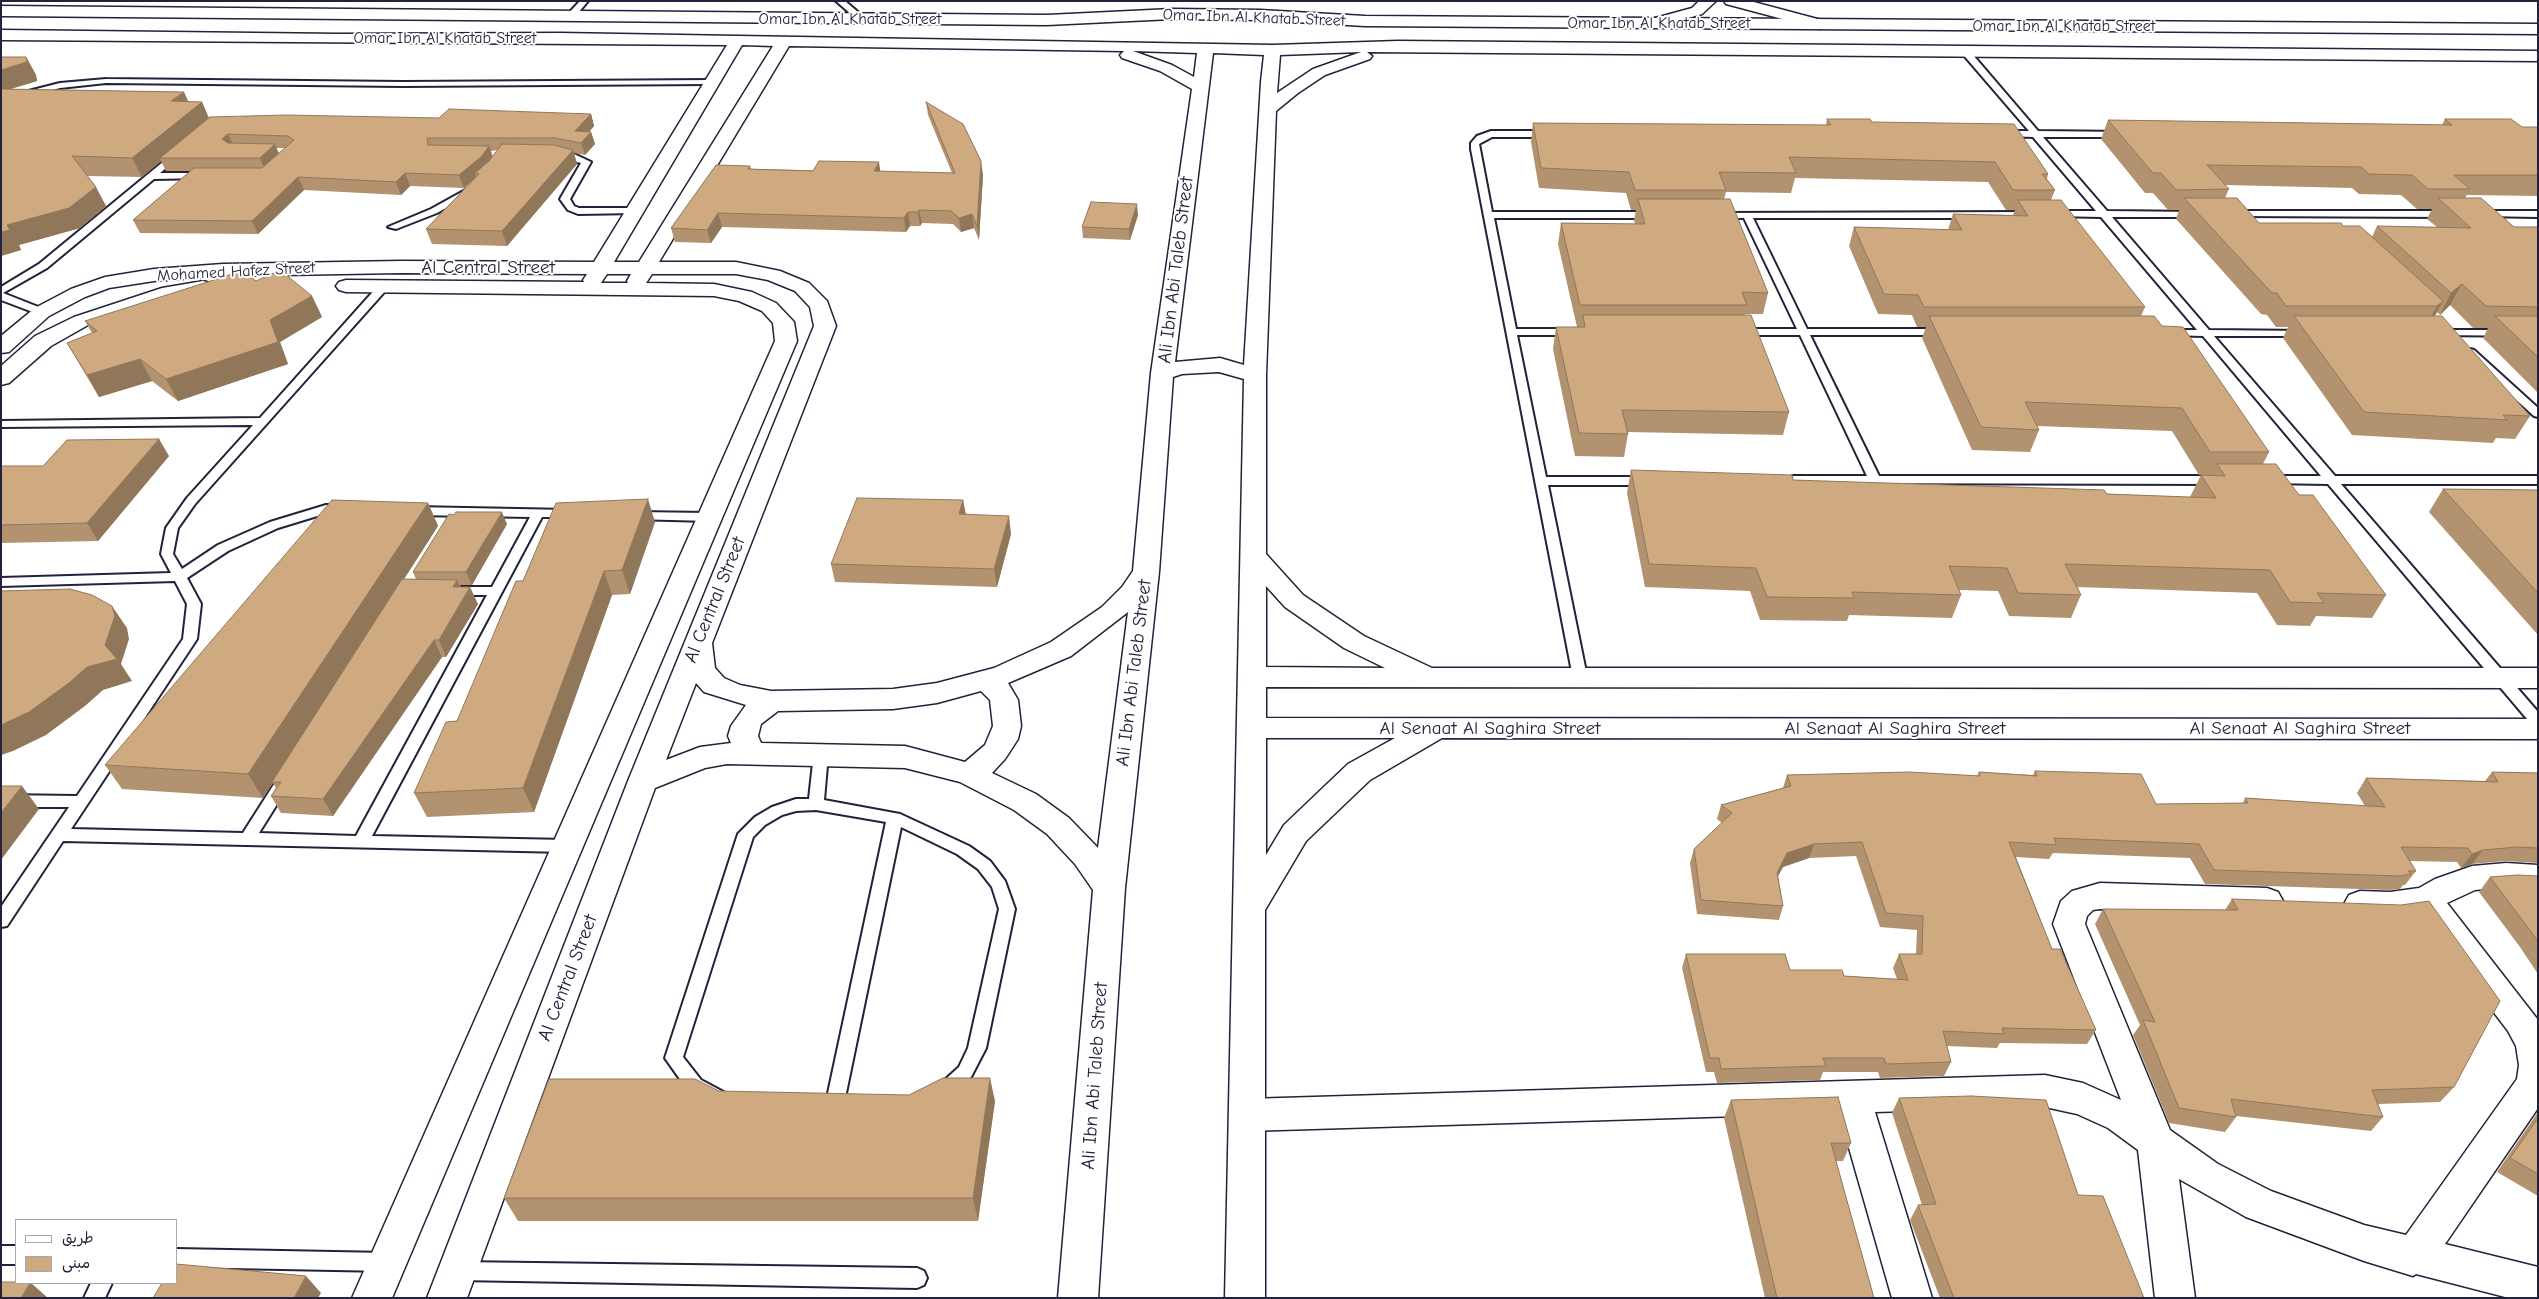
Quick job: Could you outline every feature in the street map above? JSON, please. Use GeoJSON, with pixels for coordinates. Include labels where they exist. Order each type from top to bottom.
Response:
{"type":"FeatureCollection","features":[{"type":"Feature","properties":{"kind":"street"},"geometry":{"type":"LineString","coordinates":[[1047,20],[1162,1]]}},
{"type":"Feature","properties":{"kind":"street"},"geometry":{"type":"LineString","coordinates":[[1652,23],[1697,11],[1709,1]]}},
{"type":"Feature","properties":{"kind":"street"},"geometry":{"type":"LineString","coordinates":[[1731,1],[1820,24]]}},
{"type":"Feature","properties":{"kind":"street"},"geometry":{"type":"LineString","coordinates":[[1310,3],[1365,22]]}},
{"type":"Feature","properties":{"kind":"street","name":"Omar Ibn Al Khatab Street"},"geometry":{"type":"LineString","coordinates":[[1,11],[1047,20],[1201,8],[1261,8],[1365,22],[2538,29]]}},
{"type":"Feature","properties":{"kind":"street"},"geometry":{"type":"LineString","coordinates":[[340,39],[436,29],[447,24],[442,20],[367,14]]}},
{"type":"Feature","properties":{"kind":"street"},"geometry":{"type":"LineString","coordinates":[[560,38],[546,32],[543,27],[570,17]]}},
{"type":"Feature","properties":{"kind":"street"},"geometry":{"type":"LineString","coordinates":[[2400,28],[2438,37],[2449,44],[2452,51],[2446,56]]}},
{"type":"Feature","properties":{"kind":"street"},"geometry":{"type":"LineString","coordinates":[[2497,29],[2493,34],[2499,41],[2513,48],[2538,56]]}},
{"type":"Feature","properties":{"kind":"street","name":"Omar Ibn Al Khatab Street"},"geometry":{"type":"LineString","coordinates":[[1,35],[340,39],[560,38],[1065,45],[1203,68],[1219,62],[1238,61],[1257,64],[1272,60],[1398,46],[2538,56]]}},
{"type":"Feature","properties":{"kind":"street"},"geometry":{"type":"LineString","coordinates":[[639,279],[686,164],[712,82],[737,41]]}},
{"type":"Feature","properties":{"kind":"street"},"geometry":{"type":"LineString","coordinates":[[594,278],[634,212],[686,164],[783,42]]}},
{"type":"Feature","properties":{"kind":"street"},"geometry":{"type":"LineString","coordinates":[[1065,45],[1109,51],[1149,62],[1203,68]]}},
{"type":"Feature","properties":{"kind":"street"},"geometry":{"type":"LineString","coordinates":[[1268,109],[1292,89],[1319,72],[1398,46]]}},
{"type":"Feature","properties":{"kind":"street"},"geometry":{"type":"LineString","coordinates":[[1245,1298],[1255,375],[1272,60]]}},
{"type":"Feature","properties":{"kind":"street","name":"Ali Ibn Abi Taleb Street"},"geometry":{"type":"LineString","coordinates":[[1078,1298],[1109,888],[1146,572],[1162,373],[1203,68]]}},
{"type":"Feature","properties":{"kind":"street","name":"Al Central Street"},"geometry":{"type":"LineString","coordinates":[[447,1298],[643,781],[825,326],[820,305],[802,287],[772,275],[736,268],[639,279]]}},
{"type":"Feature","properties":{"kind":"street","name":"Mohamed Hafez Street"},"geometry":{"type":"LineString","coordinates":[[1,347],[42,312],[78,293],[105,283],[154,275],[224,270],[392,277]]}},
{"type":"Feature","properties":{"kind":"street","name":"Al Central Street"},"geometry":{"type":"LineString","coordinates":[[372,1298],[786,340],[783,322],[769,307],[745,296],[714,290],[639,279],[392,277]]}},
{"type":"Feature","properties":{"kind":"street","name":"Mohamed Hafez Street"},"geometry":{"type":"LineString","coordinates":[[1,378],[43,341],[81,321],[124,304],[169,292],[214,286],[392,277]]}},
{"type":"Feature","properties":{"kind":"street"},"geometry":{"type":"LineString","coordinates":[[1162,373],[1180,367],[1220,365],[1255,375]]}},
{"type":"Feature","properties":{"kind":"street"},"geometry":{"type":"LineString","coordinates":[[743,440],[780,437]]}},
{"type":"Feature","properties":{"kind":"street"},"geometry":{"type":"LineString","coordinates":[[709,517],[751,515]]}},
{"type":"Feature","properties":{"kind":"street"},"geometry":{"type":"LineString","coordinates":[[1253,555],[1294,601],[1354,642],[1429,677]]}},
{"type":"Feature","properties":{"kind":"street"},"geometry":{"type":"LineString","coordinates":[[698,642],[701,671],[714,685],[734,693],[771,701],[903,698],[937,693],[987,680],[1033,663],[1088,631],[1111,613],[1146,572]]}},
{"type":"Feature","properties":{"kind":"street"},"geometry":{"type":"LineString","coordinates":[[1252,677],[2538,678]]}},
{"type":"Feature","properties":{"kind":"street"},"geometry":{"type":"LineString","coordinates":[[969,774],[994,752],[1003,739],[1007,726],[1004,700],[997,689],[987,680]]}},
{"type":"Feature","properties":{"kind":"street"},"geometry":{"type":"LineString","coordinates":[[753,753],[746,745],[743,736],[745,726],[750,717],[771,701]]}},
{"type":"Feature","properties":{"kind":"street","name":"Al Senaat Al Saghira Street"},"geometry":{"type":"LineString","coordinates":[[1252,728],[2538,729]]}},
{"type":"Feature","properties":{"kind":"street"},"geometry":{"type":"LineString","coordinates":[[1249,909],[1295,832],[1359,772],[1437,728]]}},
{"type":"Feature","properties":{"kind":"street"},"geometry":{"type":"LineString","coordinates":[[643,781],[700,758],[727,753],[904,757],[969,774],[1025,802],[1058,826],[1086,855],[1109,888]]}},
{"type":"Feature","properties":{"kind":"street"},"geometry":{"type":"LineString","coordinates":[[2332,904],[2390,906],[2426,900],[2446,888],[2472,878],[2506,875],[2538,877]]}},
{"type":"Feature","properties":{"kind":"street"},"geometry":{"type":"LineString","coordinates":[[2175,1298],[2156,1142],[2069,924],[2072,910],[2083,900],[2100,896],[2293,902]]}},
{"type":"Feature","properties":{"kind":"street"},"geometry":{"type":"LineString","coordinates":[[2413,1257],[2534,1084],[2537,1065],[2532,1044],[2520,1021],[2426,900]]}},
{"type":"Feature","properties":{"kind":"street"},"geometry":{"type":"LineString","coordinates":[[1247,1115],[2045,1092],[2083,1099],[2122,1117],[2205,1176],[2259,1204],[2364,1243],[2413,1257],[2485,1271],[2538,1286]]}},
{"type":"Feature","properties":{"kind":"street"},"geometry":{"type":"LineString","coordinates":[[1852,1098],[1912,1298]]}},
{"type":"Feature","properties":{"kind":"lane"},"geometry":{"type":"LineString","coordinates":[[570,17],[584,1]]}},
{"type":"Feature","properties":{"kind":"lane"},"geometry":{"type":"LineString","coordinates":[[840,1],[862,19]]}},
{"type":"Feature","properties":{"kind":"lane"},"geometry":{"type":"LineString","coordinates":[[1964,50],[2538,722]]}},
{"type":"Feature","properties":{"kind":"lane"},"geometry":{"type":"LineString","coordinates":[[1,101],[60,86],[106,81],[403,84],[712,82]]}},
{"type":"Feature","properties":{"kind":"lane"},"geometry":{"type":"LineString","coordinates":[[1560,134],[1491,134],[1480,138],[1475,143],[1580,677]]}},
{"type":"Feature","properties":{"kind":"lane"},"geometry":{"type":"LineString","coordinates":[[1995,134],[2134,134]]}},
{"type":"Feature","properties":{"kind":"lane"},"geometry":{"type":"LineString","coordinates":[[1,291],[43,266],[183,151]]}},
{"type":"Feature","properties":{"kind":"lane"},"geometry":{"type":"LineString","coordinates":[[550,155],[571,156],[586,162],[565,199],[571,208],[578,211],[634,212]]}},
{"type":"Feature","properties":{"kind":"lane"},"geometry":{"type":"LineString","coordinates":[[153,176],[209,176]]}},
{"type":"Feature","properties":{"kind":"lane"},"geometry":{"type":"LineString","coordinates":[[393,228],[434,211],[479,183]]}},
{"type":"Feature","properties":{"kind":"lane"},"geometry":{"type":"LineString","coordinates":[[1707,215],[2203,214]]}},
{"type":"Feature","properties":{"kind":"lane"},"geometry":{"type":"LineString","coordinates":[[2223,214],[2538,214]]}},
{"type":"Feature","properties":{"kind":"lane"},"geometry":{"type":"LineString","coordinates":[[2322,214],[2336,227]]}},
{"type":"Feature","properties":{"kind":"lane"},"geometry":{"type":"LineString","coordinates":[[1488,215],[1667,215]]}},
{"type":"Feature","properties":{"kind":"lane"},"geometry":{"type":"LineString","coordinates":[[1747,215],[1875,480]]}},
{"type":"Feature","properties":{"kind":"lane"},"geometry":{"type":"LineString","coordinates":[[1,921],[190,639],[194,604],[167,554],[172,528],[191,501],[392,277]]}},
{"type":"Feature","properties":{"kind":"lane"},"geometry":{"type":"LineString","coordinates":[[1,296],[42,312]]}},
{"type":"Feature","properties":{"kind":"lane"},"geometry":{"type":"LineString","coordinates":[[2436,320],[2538,414]]}},
{"type":"Feature","properties":{"kind":"lane"},"geometry":{"type":"LineString","coordinates":[[1511,332],[1589,332]]}},
{"type":"Feature","properties":{"kind":"lane"},"geometry":{"type":"LineString","coordinates":[[1725,332],[1950,332]]}},
{"type":"Feature","properties":{"kind":"lane"},"geometry":{"type":"LineString","coordinates":[[2156,332],[2313,333]]}},
{"type":"Feature","properties":{"kind":"lane"},"geometry":{"type":"LineString","coordinates":[[2431,333],[2538,333]]}},
{"type":"Feature","properties":{"kind":"lane"},"geometry":{"type":"LineString","coordinates":[[1,424],[263,421]]}},
{"type":"Feature","properties":{"kind":"lane"},"geometry":{"type":"LineString","coordinates":[[1777,480],[2232,480]]}},
{"type":"Feature","properties":{"kind":"lane"},"geometry":{"type":"LineString","coordinates":[[2262,480],[2538,480]]}},
{"type":"Feature","properties":{"kind":"lane"},"geometry":{"type":"LineString","coordinates":[[1541,481],[1659,481]]}},
{"type":"Feature","properties":{"kind":"lane"},"geometry":{"type":"LineString","coordinates":[[1,582],[180,577],[223,548],[274,525],[326,509],[356,510]]}},
{"type":"Feature","properties":{"kind":"lane"},"geometry":{"type":"LineString","coordinates":[[405,511],[586,515]]}},
{"type":"Feature","properties":{"kind":"lane"},"geometry":{"type":"LineString","coordinates":[[445,528],[455,512]]}},
{"type":"Feature","properties":{"kind":"lane"},"geometry":{"type":"LineString","coordinates":[[361,841],[538,514]]}},
{"type":"Feature","properties":{"kind":"lane"},"geometry":{"type":"LineString","coordinates":[[624,515],[709,517]]}},
{"type":"Feature","properties":{"kind":"lane"},"geometry":{"type":"LineString","coordinates":[[442,590],[496,591]]}},
{"type":"Feature","properties":{"kind":"lane"},"geometry":{"type":"LineString","coordinates":[[816,804],[821,754]]}},
{"type":"Feature","properties":{"kind":"lane"},"geometry":{"type":"LineString","coordinates":[[247,839],[289,772]]}},
{"type":"Feature","properties":{"kind":"lane"},"geometry":{"type":"LineString","coordinates":[[1,801],[82,802]]}},
{"type":"Feature","properties":{"kind":"lane"},"geometry":{"type":"LineString","coordinates":[[816,804],[895,818],[963,850],[984,865],[999,886],[1007,909],[977,1048],[965,1072],[943,1093],[915,1108],[729,1104],[695,1086],[674,1058],[746,834],[760,821],[777,811],[796,805],[816,804]]}},
{"type":"Feature","properties":{"kind":"lane"},"geometry":{"type":"LineString","coordinates":[[834,1106],[895,818]]}},
{"type":"Feature","properties":{"kind":"lane"},"geometry":{"type":"LineString","coordinates":[[59,835],[566,846]]}},
{"type":"Feature","properties":{"kind":"lane"},"geometry":{"type":"LineString","coordinates":[[1,1255],[15,1255]]}},
{"type":"Feature","properties":{"kind":"lane"},"geometry":{"type":"LineString","coordinates":[[178,1258],[388,1262]]}},
{"type":"Feature","properties":{"kind":"lane"},"geometry":{"type":"LineString","coordinates":[[458,1271],[916,1278]]}},
{"type":"Feature","properties":{"kind":"lane"},"geometry":{"type":"LineString","coordinates":[[94,1298],[101,1284]]}},
{"type":"Feature","properties":{"kind":"building"},"geometry":{"type":"Polygon","coordinates":[[[1,57],[26,57],[27,62],[1,70],[1,57]]]}},
{"type":"Feature","properties":{"kind":"building"},"geometry":{"type":"Polygon","coordinates":[[[1,89],[184,92],[171,101],[202,102],[132,158],[72,156],[96,187],[69,208],[7,225],[10,230],[1,232],[1,89]]]}},
{"type":"Feature","properties":{"kind":"building"},"geometry":{"type":"Polygon","coordinates":[[[926,102],[963,124],[981,161],[977,226],[972,214],[959,218],[951,211],[919,210],[918,212],[908,212],[904,218],[718,213],[707,230],[671,228],[716,165],[750,166],[748,169],[813,171],[819,161],[879,162],[874,171],[955,173],[926,102]]]}},
{"type":"Feature","properties":{"kind":"building"},"geometry":{"type":"Polygon","coordinates":[[[449,109],[591,114],[575,131],[591,132],[581,143],[555,138],[427,138],[428,145],[489,146],[481,157],[459,175],[405,173],[396,182],[298,177],[252,221],[133,220],[194,168],[262,168],[294,140],[288,136],[228,134],[222,139],[228,143],[275,144],[260,158],[160,158],[210,117],[286,115],[439,118],[449,109]]]}},
{"type":"Feature","properties":{"kind":"building"},"geometry":{"type":"Polygon","coordinates":[[[1827,119],[1870,119],[1872,122],[2014,124],[2048,174],[2042,174],[2055,190],[2013,190],[1995,162],[1789,157],[1796,173],[1719,172],[1726,190],[1635,190],[1629,172],[1541,168],[1533,123],[1831,125],[1827,119]]]}},
{"type":"Feature","properties":{"kind":"building"},"geometry":{"type":"Polygon","coordinates":[[[2445,119],[2511,119],[2522,127],[2538,127],[2538,175],[2454,175],[2470,189],[2428,189],[2412,175],[2369,174],[2361,167],[2207,165],[2229,189],[2176,190],[2161,173],[2153,173],[2108,120],[2452,125],[2445,119]]]}},
{"type":"Feature","properties":{"kind":"building"},"geometry":{"type":"Polygon","coordinates":[[[502,144],[554,145],[573,150],[502,231],[426,229],[479,174],[475,173],[489,161],[502,144]]]}},
{"type":"Feature","properties":{"kind":"building"},"geometry":{"type":"Polygon","coordinates":[[[2184,198],[2237,198],[2259,223],[2341,223],[2343,226],[2360,226],[2443,301],[2437,306],[2286,306],[2277,293],[2272,293],[2184,198]]]}},
{"type":"Feature","properties":{"kind":"building"},"geometry":{"type":"Polygon","coordinates":[[[2438,198],[2481,198],[2514,227],[2538,227],[2538,307],[2486,306],[2462,284],[2451,293],[2377,226],[2471,228],[2438,198]]]}},
{"type":"Feature","properties":{"kind":"building"},"geometry":{"type":"Polygon","coordinates":[[[1638,199],[1730,199],[1768,293],[1742,292],[1747,305],[1580,305],[1561,223],[1645,224],[1638,199]]]}},
{"type":"Feature","properties":{"kind":"building"},"geometry":{"type":"Polygon","coordinates":[[[2018,200],[2061,200],[2145,307],[1924,307],[1918,295],[1884,294],[1854,227],[1962,230],[1953,214],[2028,216],[2018,200]]]}},
{"type":"Feature","properties":{"kind":"building"},"geometry":{"type":"Polygon","coordinates":[[[1091,202],[1137,204],[1129,229],[1082,227],[1091,202]]]}},
{"type":"Feature","properties":{"kind":"building"},"geometry":{"type":"Polygon","coordinates":[[[280,270],[312,296],[270,320],[278,342],[166,379],[140,359],[87,375],[67,343],[97,331],[85,321],[242,271],[256,281],[280,270]]]}},
{"type":"Feature","properties":{"kind":"building"},"geometry":{"type":"Polygon","coordinates":[[[1583,315],[1751,315],[1789,412],[1622,410],[1628,434],[1579,433],[1556,327],[1585,327],[1583,315]]]}},
{"type":"Feature","properties":{"kind":"building"},"geometry":{"type":"Polygon","coordinates":[[[1929,316],[2154,316],[2162,326],[2183,327],[2269,452],[2210,452],[2182,408],[2025,402],[2039,430],[1981,427],[1929,316]]]}},
{"type":"Feature","properties":{"kind":"building"},"geometry":{"type":"Polygon","coordinates":[[[2294,316],[2442,316],[2530,416],[2503,415],[2507,420],[2364,412],[2294,316]]]}},
{"type":"Feature","properties":{"kind":"building"},"geometry":{"type":"Polygon","coordinates":[[[2495,316],[2538,316],[2538,357],[2495,316]]]}},
{"type":"Feature","properties":{"kind":"building"},"geometry":{"type":"Polygon","coordinates":[[[159,439],[87,523],[1,525],[1,466],[43,466],[67,440],[159,439]]]}},
{"type":"Feature","properties":{"kind":"building"},"geometry":{"type":"Polygon","coordinates":[[[2217,464],[2276,464],[2299,495],[2313,495],[2386,595],[2317,593],[2324,603],[2290,602],[2270,570],[2065,564],[2081,595],[2018,593],[2007,568],[1949,566],[1961,595],[1852,592],[1854,598],[1767,597],[1756,568],[1649,564],[1631,470],[1792,475],[1793,480],[2104,490],[2107,494],[2216,498],[2201,475],[2225,476],[2217,464]]]}},
{"type":"Feature","properties":{"kind":"building"},"geometry":{"type":"Polygon","coordinates":[[[2443,489],[2538,490],[2538,593],[2443,489]]]}},
{"type":"Feature","properties":{"kind":"building"},"geometry":{"type":"Polygon","coordinates":[[[857,498],[963,500],[959,514],[1009,516],[994,569],[831,564],[857,498]]]}},
{"type":"Feature","properties":{"kind":"building"},"geometry":{"type":"Polygon","coordinates":[[[648,499],[622,570],[604,571],[523,788],[414,793],[446,722],[457,721],[516,581],[523,581],[556,503],[648,499]]]}},
{"type":"Feature","properties":{"kind":"building"},"geometry":{"type":"Polygon","coordinates":[[[332,500],[428,503],[248,774],[105,765],[332,500]]]}},
{"type":"Feature","properties":{"kind":"building"},"geometry":{"type":"Polygon","coordinates":[[[456,512],[502,512],[466,572],[413,572],[449,514],[454,515],[456,512]]]}},
{"type":"Feature","properties":{"kind":"building"},"geometry":{"type":"Polygon","coordinates":[[[402,579],[457,580],[453,587],[470,587],[439,640],[434,640],[323,799],[271,796],[281,782],[272,782],[402,579]]]}},
{"type":"Feature","properties":{"kind":"building"},"geometry":{"type":"Polygon","coordinates":[[[70,589],[92,595],[112,606],[115,616],[105,645],[117,659],[87,667],[69,683],[29,712],[1,725],[1,591],[70,589]]]}},
{"type":"Feature","properties":{"kind":"building"},"geometry":{"type":"Polygon","coordinates":[[[2035,771],[2141,774],[2156,804],[2248,803],[2245,798],[2385,807],[2366,778],[2498,782],[2492,772],[2538,773],[2538,848],[2517,847],[2483,850],[2472,854],[2468,848],[2401,847],[2416,871],[2408,871],[2411,874],[2400,876],[2214,870],[2199,844],[2054,838],[2056,845],[2009,842],[2052,949],[2060,949],[2096,1030],[2002,1028],[2004,1034],[1943,1031],[1951,1062],[1886,1064],[1884,1058],[1823,1058],[1826,1066],[1721,1069],[1719,1058],[1710,1058],[1686,954],[1785,954],[1790,970],[1842,970],[1844,976],[1908,980],[1899,954],[1922,954],[1923,916],[1886,913],[1862,842],[1814,844],[1787,853],[1777,873],[1783,906],[1701,900],[1694,849],[1732,813],[1721,805],[1791,786],[1787,775],[1909,772],[1980,776],[1979,772],[2037,776],[2035,771]]]}},
{"type":"Feature","properties":{"kind":"building"},"geometry":{"type":"Polygon","coordinates":[[[1,786],[22,786],[1,813],[1,786]]]}},
{"type":"Feature","properties":{"kind":"building"},"geometry":{"type":"Polygon","coordinates":[[[2538,876],[2538,941],[2490,877],[2538,876]]]}},
{"type":"Feature","properties":{"kind":"building"},"geometry":{"type":"Polygon","coordinates":[[[2232,899],[2401,905],[2429,901],[2500,1001],[2454,1087],[2372,1090],[2383,1117],[2231,1099],[2236,1117],[2179,1108],[2143,1020],[2155,1022],[2103,909],[2238,910],[2232,899]]]}},
{"type":"Feature","properties":{"kind":"building"},"geometry":{"type":"Polygon","coordinates":[[[943,1078],[990,1078],[973,1198],[504,1198],[549,1079],[695,1079],[719,1091],[909,1095],[943,1078]]]}},
{"type":"Feature","properties":{"kind":"building"},"geometry":{"type":"Polygon","coordinates":[[[1971,1096],[2046,1100],[2078,1195],[2103,1196],[2144,1298],[1954,1298],[1918,1205],[1936,1204],[1899,1098],[1971,1096]]]}},
{"type":"Feature","properties":{"kind":"building"},"geometry":{"type":"Polygon","coordinates":[[[1838,1097],[1851,1143],[1831,1143],[1874,1298],[1777,1298],[1731,1100],[1838,1097]]]}},
{"type":"Feature","properties":{"kind":"building"},"geometry":{"type":"Polygon","coordinates":[[[2538,1118],[2538,1174],[2510,1158],[2538,1118]]]}},
{"type":"Feature","properties":{"kind":"building"},"geometry":{"type":"Polygon","coordinates":[[[178,1264],[306,1276],[294,1298],[153,1298],[161,1284],[178,1284],[178,1264]]]}},
{"type":"Feature","properties":{"kind":"building"},"geometry":{"type":"Polygon","coordinates":[[[1,1282],[29,1284],[21,1298],[1,1298],[1,1282]]]}}]}
